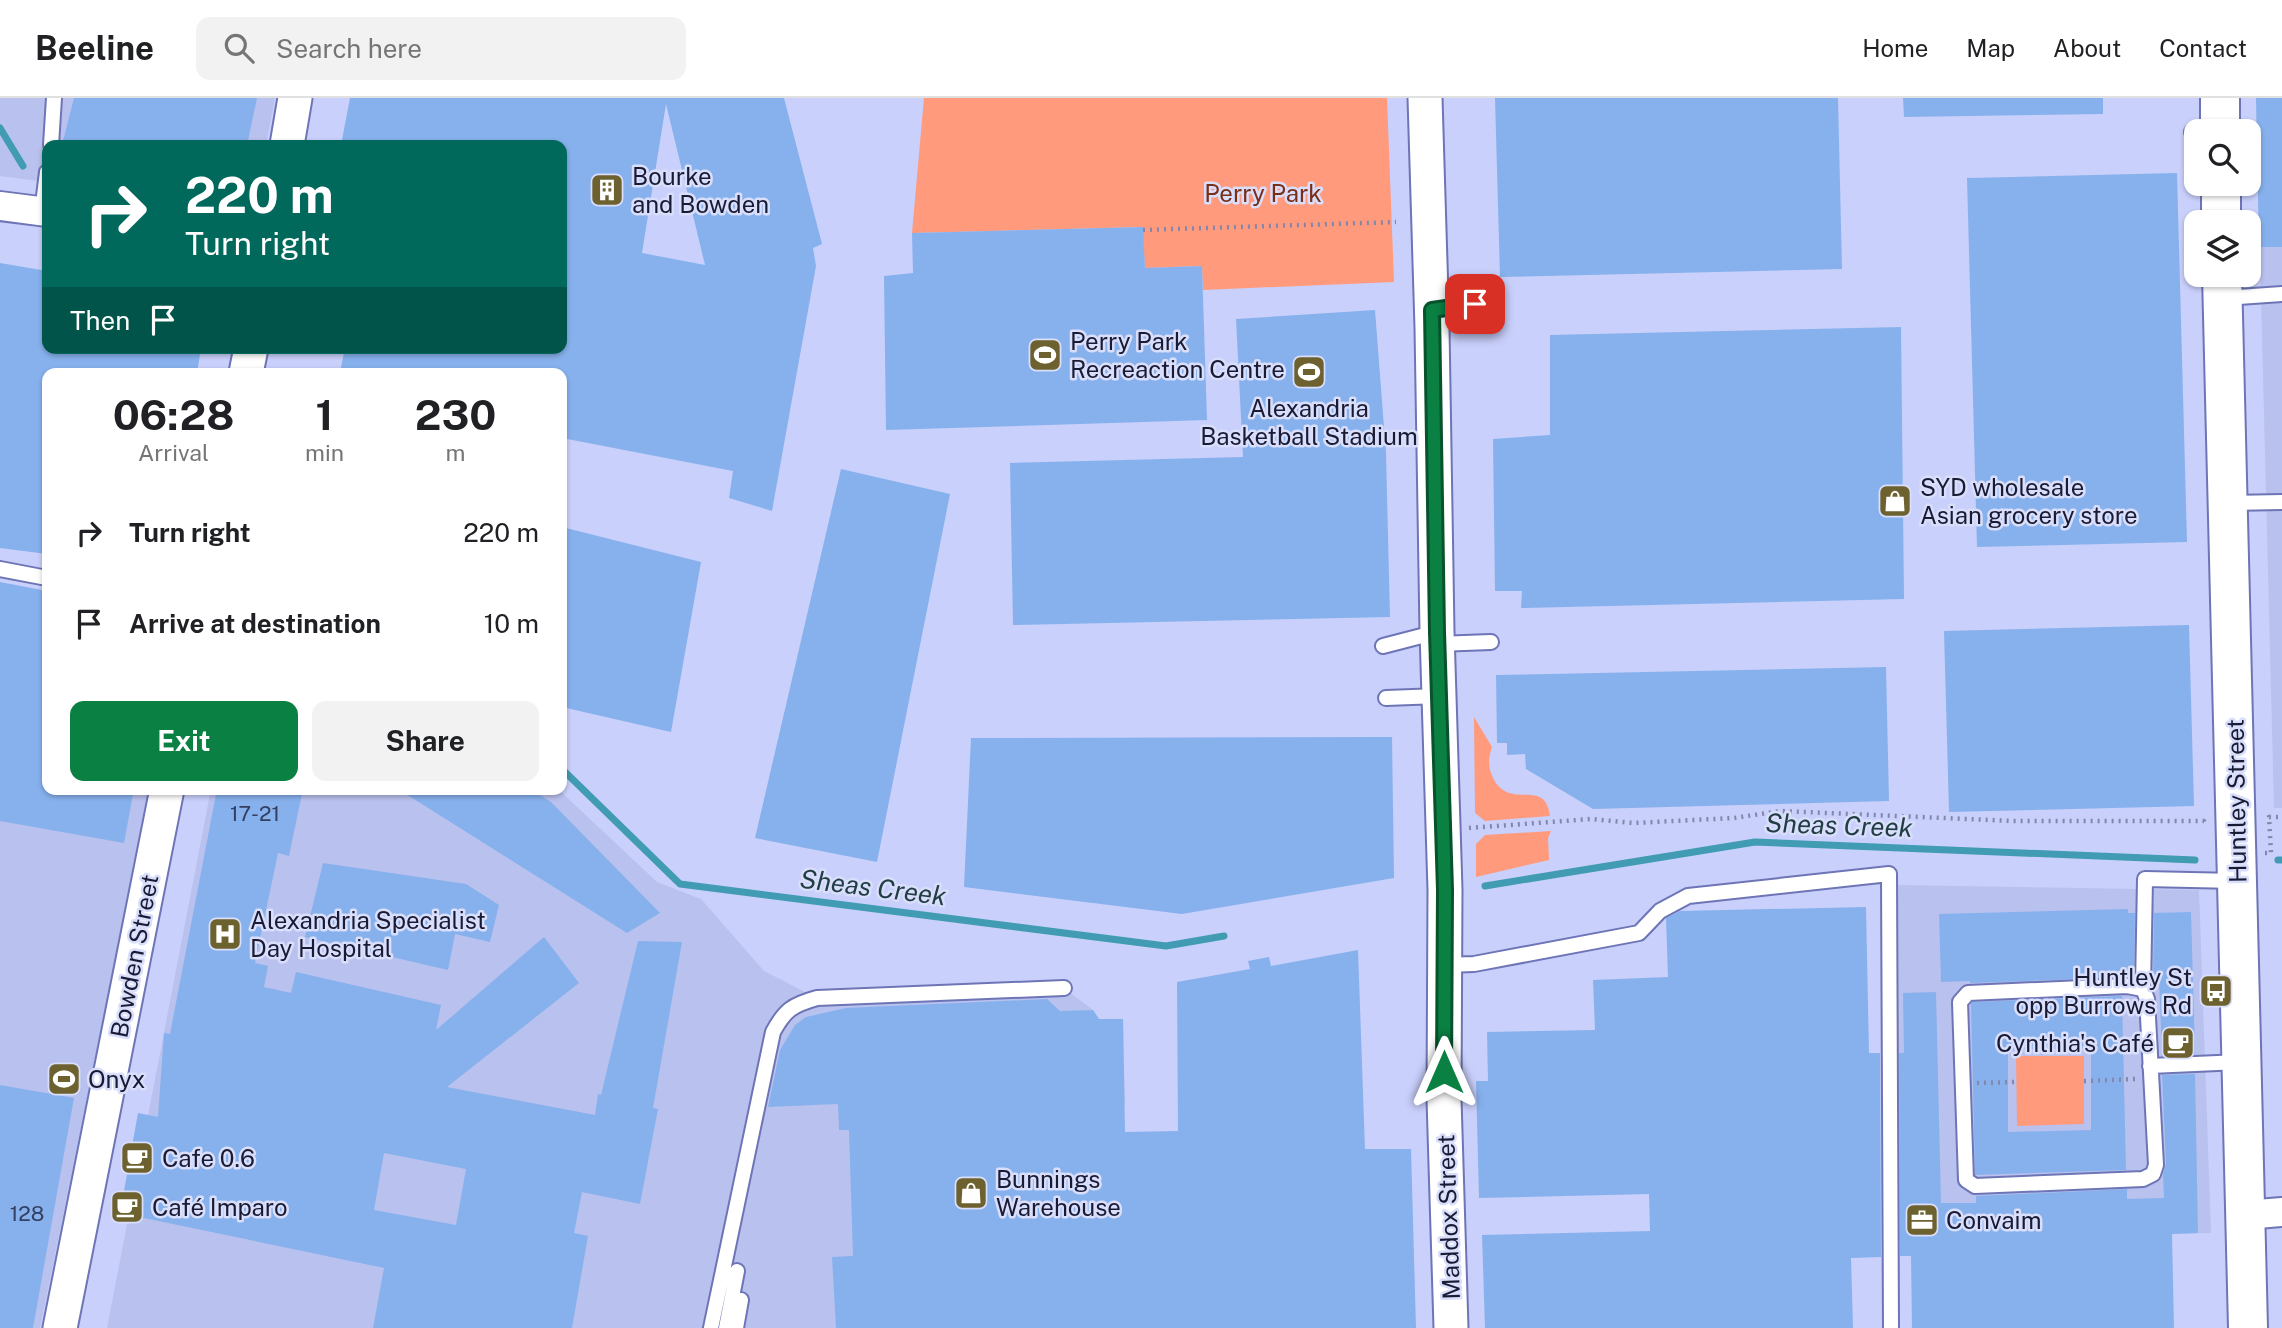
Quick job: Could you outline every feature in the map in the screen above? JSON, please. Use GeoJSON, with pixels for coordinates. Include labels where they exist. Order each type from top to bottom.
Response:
{"type":"FeatureCollection","features":[{"type":"Feature","properties":{"kind":"main road"},"geometry":{"type":"LineString","coordinates":[[2210,119],[2220,98]]}},
{"type":"Feature","properties":{"kind":"main road","name":"Huntley Street"},"geometry":{"type":"LineString","coordinates":[[2222,287],[2241,1062],[2264,1213],[2248,1328]]}},
{"type":"Feature","properties":{"kind":"street"},"geometry":{"type":"LineString","coordinates":[[289,140],[295,98]]}},
{"type":"Feature","properties":{"kind":"street","name":"Maddox Street"},"geometry":{"type":"LineString","coordinates":[[1425,98],[1432,310],[1438,696],[1444,830],[1444,1099],[1451,1328]]}},
{"type":"Feature","properties":{"kind":"street"},"geometry":{"type":"LineString","coordinates":[[0,206],[42,212]]}},
{"type":"Feature","properties":{"kind":"street","name":"Bowden Street"},"geometry":{"type":"LineString","coordinates":[[60,1328],[166,795]]}},
{"type":"Feature","properties":{"kind":"lane"},"geometry":{"type":"LineString","coordinates":[[51,140],[54,98]]}},
{"type":"Feature","properties":{"kind":"lane"},"geometry":{"type":"LineString","coordinates":[[2230,287],[2282,294]]}},
{"type":"Feature","properties":{"kind":"lane"},"geometry":{"type":"LineString","coordinates":[[1432,310],[1475,304]]}},
{"type":"Feature","properties":{"kind":"lane"},"geometry":{"type":"LineString","coordinates":[[2228,503],[2282,502]]}},
{"type":"Feature","properties":{"kind":"lane"},"geometry":{"type":"LineString","coordinates":[[0,569],[42,577]]}},
{"type":"Feature","properties":{"kind":"lane"},"geometry":{"type":"LineString","coordinates":[[1383,646],[1437,638],[1491,642]]}},
{"type":"Feature","properties":{"kind":"lane"},"geometry":{"type":"LineString","coordinates":[[1386,698],[1438,696]]}},
{"type":"Feature","properties":{"kind":"lane"},"geometry":{"type":"LineString","coordinates":[[1444,965],[1474,964],[1639,933],[1660,911],[1688,896],[1889,874],[1891,1328]]}},
{"type":"Feature","properties":{"kind":"lane"},"geometry":{"type":"LineString","coordinates":[[2143,989],[2127,986],[1968,993],[1960,1002],[1966,1180],[1975,1186],[2143,1179],[2153,1174],[2156,1165],[2147,999],[2143,989],[2145,879],[2238,881]]}},
{"type":"Feature","properties":{"kind":"lane"},"geometry":{"type":"LineString","coordinates":[[711,1328],[773,1032],[784,1013],[800,1003],[817,998],[1064,988]]}},
{"type":"Feature","properties":{"kind":"lane"},"geometry":{"type":"LineString","coordinates":[[2150,1073],[2241,1062]]}},
{"type":"Feature","properties":{"kind":"lane"},"geometry":{"type":"LineString","coordinates":[[726,1328],[742,1271],[736,1328]]}},
{"type":"Feature","properties":{"kind":"path"},"geometry":{"type":"LineString","coordinates":[[1143,230],[1396,222]]}},
{"type":"Feature","properties":{"kind":"path"},"geometry":{"type":"LineString","coordinates":[[1444,830],[1591,819],[1633,824],[1734,818],[1782,811],[2013,821],[2204,821]]}},
{"type":"Feature","properties":{"kind":"path"},"geometry":{"type":"LineString","coordinates":[[2271,853],[2269,817],[2282,817]]}},
{"type":"Feature","properties":{"kind":"path"},"geometry":{"type":"LineString","coordinates":[[2084,1081],[2150,1073]]}},
{"type":"Feature","properties":{"kind":"path"},"geometry":{"type":"LineString","coordinates":[[1962,1083],[2016,1082]]}},
{"type":"Feature","properties":{"kind":"shaded area"},"geometry":{"type":"Polygon","coordinates":[[[0,98],[275,98],[267,140],[42,140],[42,181],[0,176],[0,98]]]}},
{"type":"Feature","properties":{"kind":"shaded area"},"geometry":{"type":"Polygon","coordinates":[[[2256,98],[2282,98],[2282,808],[2274,808],[2261,210],[2259,210],[2258,196],[2261,196],[2261,119],[2257,119],[2256,98]]]}},
{"type":"Feature","properties":{"kind":"shaded area"},"geometry":{"type":"Polygon","coordinates":[[[0,590],[42,597],[42,795],[149,795],[40,1328],[0,1328],[0,590]]]}},
{"type":"Feature","properties":{"kind":"shaded area"},"geometry":{"type":"Polygon","coordinates":[[[210,795],[564,795],[657,882],[701,899],[764,971],[817,998],[1064,988],[1093,1010],[1099,1019],[1123,1020],[1125,1105],[1090,1105],[1094,1328],[107,1328],[210,795]]]}},
{"type":"Feature","properties":{"kind":"shaded area"},"geometry":{"type":"Polygon","coordinates":[[[1897,885],[2199,890],[2211,1233],[1898,1240],[1897,885]]]}},
{"type":"Feature","properties":{"kind":"green space","name":"Perry Park"},"geometry":{"type":"Polygon","coordinates":[[[924,98],[1387,98],[1394,282],[1203,290],[1202,266],[1145,268],[1142,227],[912,233],[924,98]]]}},
{"type":"Feature","properties":{"kind":"green space"},"geometry":{"type":"Polygon","coordinates":[[[1474,717],[1492,747],[1489,767],[1500,788],[1508,793],[1541,798],[1547,804],[1550,816],[1485,821],[1475,813],[1474,717]]]}},
{"type":"Feature","properties":{"kind":"green space"},"geometry":{"type":"Polygon","coordinates":[[[1551,831],[1548,838],[1549,860],[1476,877],[1476,844],[1485,835],[1551,831]]]}},
{"type":"Feature","properties":{"kind":"green space"},"geometry":{"type":"Polygon","coordinates":[[[2016,1056],[2084,1056],[2084,1124],[2017,1126],[2016,1056]]]}},
{"type":"Feature","properties":{"kind":"building"},"geometry":{"type":"Polygon","coordinates":[[[74,98],[257,98],[248,140],[63,140],[74,98]]]}},
{"type":"Feature","properties":{"kind":"building"},"geometry":{"type":"Polygon","coordinates":[[[350,98],[784,98],[822,244],[813,248],[816,266],[772,511],[729,498],[733,471],[567,439],[567,368],[341,368],[344,354],[567,354],[567,140],[342,140],[350,98]],[[666,104],[642,253],[705,265],[666,104]]]}},
{"type":"Feature","properties":{"kind":"building"},"geometry":{"type":"Polygon","coordinates":[[[1495,98],[1838,98],[1842,269],[1500,277],[1495,98]]]}},
{"type":"Feature","properties":{"kind":"building"},"geometry":{"type":"Polygon","coordinates":[[[1903,98],[2103,98],[2103,114],[1904,117],[1903,98]]]}},
{"type":"Feature","properties":{"kind":"building"},"geometry":{"type":"Polygon","coordinates":[[[2256,98],[2282,98],[2282,247],[2261,247],[2261,210],[2258,210],[2258,196],[2261,196],[2261,119],[2256,119],[2256,98]]]}},
{"type":"Feature","properties":{"kind":"building"},"geometry":{"type":"Polygon","coordinates":[[[2177,173],[2187,542],[1977,547],[1967,178],[2177,173]]]}},
{"type":"Feature","properties":{"kind":"building","name":"Perry Park Recreaction Centre"},"geometry":{"type":"Polygon","coordinates":[[[1143,227],[1145,268],[1202,266],[1207,420],[886,430],[884,276],[913,273],[912,233],[1143,227]]]}},
{"type":"Feature","properties":{"kind":"building"},"geometry":{"type":"Polygon","coordinates":[[[0,263],[42,270],[42,354],[200,354],[198,368],[42,368],[42,553],[0,548],[0,263]]]}},
{"type":"Feature","properties":{"kind":"building"},"geometry":{"type":"Polygon","coordinates":[[[1375,310],[1386,453],[1390,617],[1013,625],[1010,463],[1243,457],[1236,319],[1375,310]]]}},
{"type":"Feature","properties":{"kind":"building"},"geometry":{"type":"Polygon","coordinates":[[[1901,327],[1904,599],[1521,608],[1522,591],[1495,591],[1493,439],[1550,435],[1550,335],[1901,327]]]}},
{"type":"Feature","properties":{"kind":"building"},"geometry":{"type":"Polygon","coordinates":[[[841,469],[950,494],[877,862],[755,838],[841,469]]]}},
{"type":"Feature","properties":{"kind":"building"},"geometry":{"type":"Polygon","coordinates":[[[567,528],[701,562],[671,732],[567,708],[567,528]]]}},
{"type":"Feature","properties":{"kind":"building"},"geometry":{"type":"Polygon","coordinates":[[[0,582],[42,590],[42,795],[133,795],[124,843],[0,821],[0,582]]]}},
{"type":"Feature","properties":{"kind":"building"},"geometry":{"type":"Polygon","coordinates":[[[2189,625],[2194,806],[1949,812],[1944,631],[2189,625]]]}},
{"type":"Feature","properties":{"kind":"building"},"geometry":{"type":"Polygon","coordinates":[[[1886,667],[1889,801],[1593,809],[1526,769],[1525,754],[1507,755],[1507,743],[1497,743],[1496,675],[1886,667]]]}},
{"type":"Feature","properties":{"kind":"building"},"geometry":{"type":"Polygon","coordinates":[[[1392,737],[1394,878],[1182,914],[964,887],[971,738],[1392,737]]]}},
{"type":"Feature","properties":{"kind":"building"},"geometry":{"type":"Polygon","coordinates":[[[216,795],[302,795],[289,856],[278,853],[255,963],[268,966],[264,987],[291,993],[296,972],[441,1005],[436,1030],[544,937],[579,983],[447,1087],[595,1115],[598,1094],[601,1095],[638,941],[682,942],[653,1108],[658,1109],[640,1204],[582,1192],[574,1233],[588,1236],[572,1328],[373,1328],[384,1268],[120,1213],[138,1113],[158,1117],[164,1033],[170,1034],[216,795]],[[384,1153],[374,1210],[456,1225],[466,1169],[384,1153]]]}},
{"type":"Feature","properties":{"kind":"building"},"geometry":{"type":"Polygon","coordinates":[[[408,795],[540,795],[551,802],[660,913],[627,933],[408,795]]]}},
{"type":"Feature","properties":{"kind":"building"},"geometry":{"type":"Polygon","coordinates":[[[323,863],[466,884],[499,905],[490,942],[455,934],[448,970],[305,937],[323,863]]]}},
{"type":"Feature","properties":{"kind":"building"},"geometry":{"type":"Polygon","coordinates":[[[1866,907],[1869,1053],[1880,1053],[1881,1257],[1851,1258],[1853,1328],[1485,1328],[1482,1235],[1650,1231],[1649,1194],[1479,1198],[1476,1081],[1488,1081],[1487,1032],[1595,1030],[1593,980],[1668,977],[1666,918],[1680,911],[1866,907]]]}},
{"type":"Feature","properties":{"kind":"building"},"geometry":{"type":"Polygon","coordinates":[[[2128,909],[2128,913],[2135,913],[2134,977],[1941,982],[1939,914],[2128,909]]]}},
{"type":"Feature","properties":{"kind":"building"},"geometry":{"type":"Polygon","coordinates":[[[2191,912],[2195,1054],[2162,1056],[2159,976],[2153,977],[2154,913],[2191,912]]]}},
{"type":"Feature","properties":{"kind":"building"},"geometry":{"type":"Polygon","coordinates":[[[1358,950],[1365,1149],[1411,1149],[1416,1328],[836,1328],[832,1257],[853,1256],[849,1130],[839,1130],[838,1104],[768,1107],[780,1050],[795,1025],[806,1017],[846,1008],[1047,999],[1060,1011],[1093,1010],[1099,1019],[1123,1019],[1125,1132],[1178,1131],[1177,982],[1250,969],[1248,961],[1269,957],[1271,966],[1358,950]]]}},
{"type":"Feature","properties":{"kind":"building"},"geometry":{"type":"Polygon","coordinates":[[[1936,992],[1941,1203],[1976,1203],[1976,1196],[2127,1189],[2127,1199],[2164,1198],[2163,1174],[2166,1164],[2162,1075],[2195,1074],[2198,1233],[2172,1234],[2174,1328],[1912,1328],[1911,1256],[1900,1256],[1899,1053],[1904,1053],[1903,993],[1936,992]]]}},
{"type":"Feature","properties":{"kind":"building"},"geometry":{"type":"Polygon","coordinates":[[[2122,996],[2126,1170],[1975,1175],[1972,1002],[2122,996]],[[2091,1048],[2008,1050],[2008,1132],[2091,1130],[2091,1048]]]}},
{"type":"Feature","properties":{"kind":"building"},"geometry":{"type":"Polygon","coordinates":[[[0,1085],[74,1098],[33,1328],[0,1328],[0,1085]]]}},
{"type":"Feature","properties":{"kind":"waterway","name":"Sheas Creek"},"geometry":{"type":"LineString","coordinates":[[0,128],[23,166]]}},
{"type":"Feature","properties":{"kind":"waterway","name":"Sheas Creek"},"geometry":{"type":"LineString","coordinates":[[567,774],[680,884],[1166,946],[1224,936]]}},
{"type":"Feature","properties":{"kind":"waterway","name":"Sheas Creek"},"geometry":{"type":"LineString","coordinates":[[1485,886],[1755,842],[2195,860]]}},
{"type":"Feature","properties":{"kind":"place","name":"Bourke and Bowden"},"geometry":{"type":"Point","coordinates":[607,190]}},
{"type":"Feature","properties":{"kind":"place","name":"Perry Park Recreaction Centre"},"geometry":{"type":"Point","coordinates":[1045,355]}},
{"type":"Feature","properties":{"kind":"place","name":"Alexandria Basketball Stadium"},"geometry":{"type":"Point","coordinates":[1309,372]}},
{"type":"Feature","properties":{"kind":"place","name":"SYD wholesale Asian grocery store"},"geometry":{"type":"Point","coordinates":[1895,501]}},
{"type":"Feature","properties":{"kind":"place","name":"Alexandria Specialist Day Hospital"},"geometry":{"type":"Point","coordinates":[225,934]}},
{"type":"Feature","properties":{"kind":"place","name":"Huntley St opp Burrows Rd"},"geometry":{"type":"Point","coordinates":[2216,991]}},
{"type":"Feature","properties":{"kind":"place","name":"Cynthia's Café"},"geometry":{"type":"Point","coordinates":[2178,1043]}},
{"type":"Feature","properties":{"kind":"place","name":"Onyx"},"geometry":{"type":"Point","coordinates":[64,1079]}},
{"type":"Feature","properties":{"kind":"place","name":"Cafe 0.6"},"geometry":{"type":"Point","coordinates":[137,1158]}},
{"type":"Feature","properties":{"kind":"place","name":"Bunnings Warehouse"},"geometry":{"type":"Point","coordinates":[971,1193]}},
{"type":"Feature","properties":{"kind":"place","name":"Café Imparo"},"geometry":{"type":"Point","coordinates":[127,1207]}},
{"type":"Feature","properties":{"kind":"place","name":"Convaim"},"geometry":{"type":"Point","coordinates":[1922,1220]}},
{"type":"Feature","properties":{"kind":"route"},"geometry":{"type":"LineString","coordinates":[[1444,1072],[1445,890],[1437,632],[1432,310],[1475,304]]}}]}
